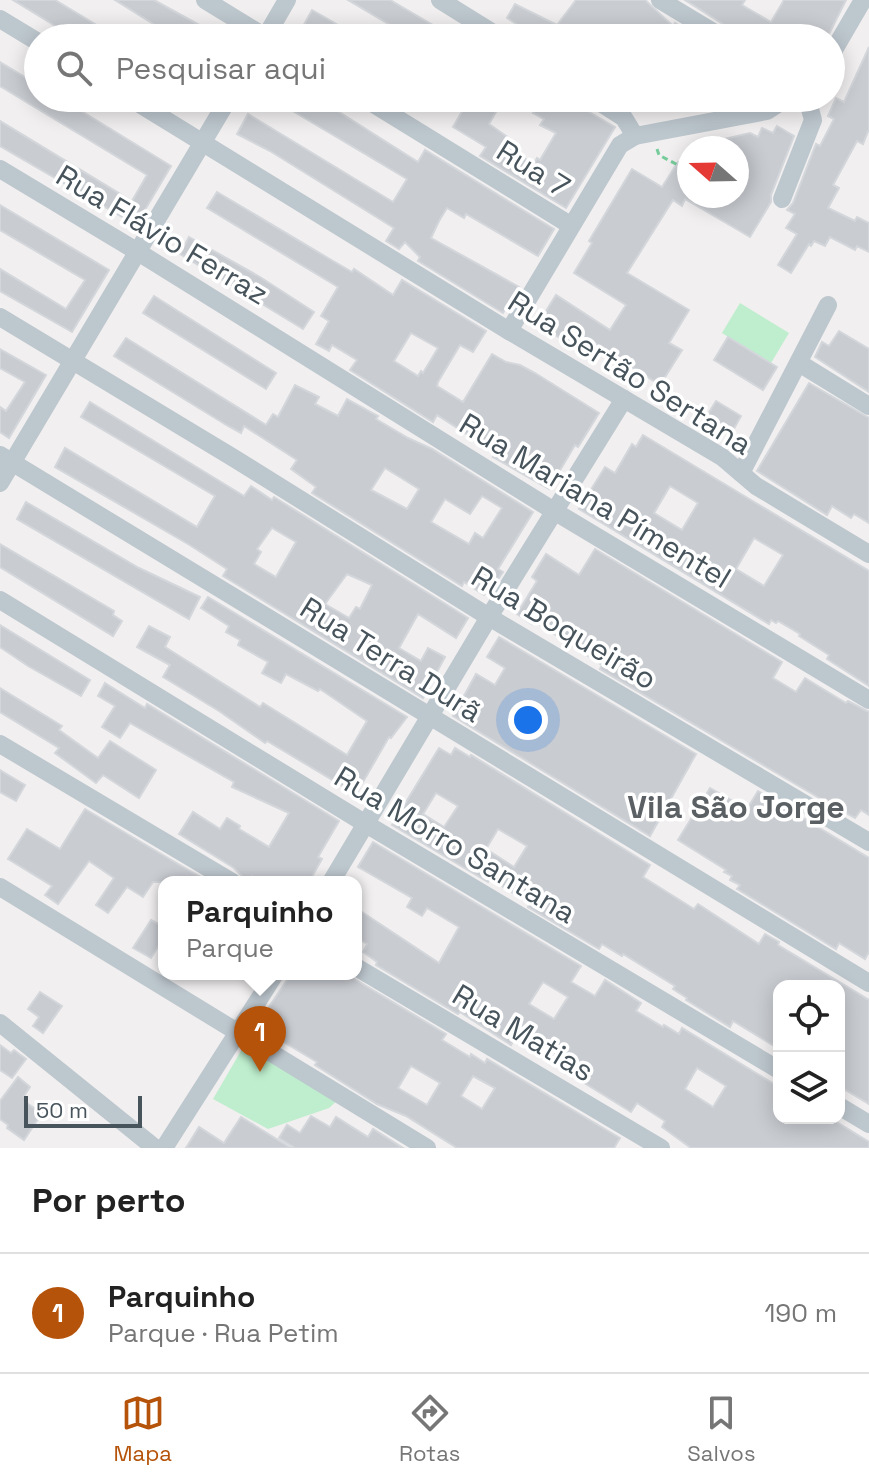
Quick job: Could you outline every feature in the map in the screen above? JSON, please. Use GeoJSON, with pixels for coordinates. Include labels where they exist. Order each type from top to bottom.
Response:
{"type":"FeatureCollection","features":[{"type":"Feature","properties":{"kind":"street"},"geometry":{"type":"LineString","coordinates":[[205,0],[243,24]]}},
{"type":"Feature","properties":{"kind":"street"},"geometry":{"type":"LineString","coordinates":[[273,24],[287,0]]}},
{"type":"Feature","properties":{"kind":"street"},"geometry":{"type":"LineString","coordinates":[[440,0],[478,24]]}},
{"type":"Feature","properties":{"kind":"street"},"geometry":{"type":"LineString","coordinates":[[660,0],[700,24]]}},
{"type":"Feature","properties":{"kind":"street"},"geometry":{"type":"LineString","coordinates":[[845,31],[863,0]]}},
{"type":"Feature","properties":{"kind":"street"},"geometry":{"type":"LineString","coordinates":[[0,19],[24,34]]}},
{"type":"Feature","properties":{"kind":"street","name":"Rua Sertão Sertana"},"geometry":{"type":"LineString","coordinates":[[153,112],[509,331],[722,457],[756,486],[869,554]]}},
{"type":"Feature","properties":{"kind":"street"},"geometry":{"type":"LineString","coordinates":[[0,483],[6,459],[72,360],[221,112]]}},
{"type":"Feature","properties":{"kind":"street","name":"Rua 7"},"geometry":{"type":"LineString","coordinates":[[387,112],[570,225]]}},
{"type":"Feature","properties":{"kind":"street"},"geometry":{"type":"LineString","coordinates":[[615,112],[644,135]]}},
{"type":"Feature","properties":{"kind":"street"},"geometry":{"type":"LineString","coordinates":[[509,331],[620,145],[644,135],[762,112]]}},
{"type":"Feature","properties":{"kind":"street"},"geometry":{"type":"LineString","coordinates":[[782,199],[813,120],[811,112]]}},
{"type":"Feature","properties":{"kind":"street","name":"Rua Flávio Ferraz"},"geometry":{"type":"LineString","coordinates":[[0,169],[294,349]]}},
{"type":"Feature","properties":{"kind":"street"},"geometry":{"type":"LineString","coordinates":[[741,473],[828,305]]}},
{"type":"Feature","properties":{"kind":"street","name":"Rua Boqueirão"},"geometry":{"type":"LineString","coordinates":[[0,317],[489,617],[869,842]]}},
{"type":"Feature","properties":{"kind":"street","name":"Rua Mariana Pímentel"},"geometry":{"type":"LineString","coordinates":[[294,349],[554,511],[869,700]]}},
{"type":"Feature","properties":{"kind":"street"},"geometry":{"type":"LineString","coordinates":[[799,363],[869,406]]}},
{"type":"Feature","properties":{"kind":"street"},"geometry":{"type":"LineString","coordinates":[[335,876],[624,399]]}},
{"type":"Feature","properties":{"kind":"street","name":"Rua Terra Durã"},"geometry":{"type":"LineString","coordinates":[[6,459],[869,983]]}},
{"type":"Feature","properties":{"kind":"street","name":"Rua Morro Santana"},"geometry":{"type":"LineString","coordinates":[[0,600],[366,824],[773,1066]]}},
{"type":"Feature","properties":{"kind":"street"},"geometry":{"type":"LineString","coordinates":[[0,744],[222,876]]}},
{"type":"Feature","properties":{"kind":"street"},"geometry":{"type":"LineString","coordinates":[[0,887],[427,1148]]}},
{"type":"Feature","properties":{"kind":"street","name":"Rua Matias"},"geometry":{"type":"LineString","coordinates":[[362,971],[661,1148]]}},
{"type":"Feature","properties":{"kind":"street"},"geometry":{"type":"LineString","coordinates":[[164,1148],[271,980]]}},
{"type":"Feature","properties":{"kind":"street"},"geometry":{"type":"LineString","coordinates":[[0,1023],[155,1148]]}},
{"type":"Feature","properties":{"kind":"street"},"geometry":{"type":"LineString","coordinates":[[845,1110],[869,1124]]}},
{"type":"Feature","properties":{"kind":"path"},"geometry":{"type":"LineString","coordinates":[[644,135],[659,155],[677,165]]}},
{"type":"Feature","properties":{"kind":"green space"},"geometry":{"type":"Polygon","coordinates":[[[740,303],[789,333],[771,363],[722,333],[740,303]]]}},
{"type":"Feature","properties":{"kind":"green space"},"geometry":{"type":"Polygon","coordinates":[[[245,1044],[339,1099],[329,1108],[268,1129],[213,1099],[245,1044]]]}},
{"type":"Feature","properties":{"kind":"building"},"geometry":{"type":"Polygon","coordinates":[[[13,0],[55,0],[95,24],[52,24],[13,0]]]}},
{"type":"Feature","properties":{"kind":"building"},"geometry":{"type":"Polygon","coordinates":[[[115,0],[154,0],[198,24],[154,24],[115,0]]]}},
{"type":"Feature","properties":{"kind":"building"},"geometry":{"type":"Polygon","coordinates":[[[348,0],[390,0],[431,24],[388,24],[348,0]]]}},
{"type":"Feature","properties":{"kind":"building"},"geometry":{"type":"Polygon","coordinates":[[[576,0],[645,0],[671,24],[558,24],[576,0]]]}},
{"type":"Feature","properties":{"kind":"building"},"geometry":{"type":"Polygon","coordinates":[[[685,0],[745,0],[742,5],[771,22],[784,0],[846,0],[834,24],[723,24],[685,0]]]}},
{"type":"Feature","properties":{"kind":"building"},"geometry":{"type":"Polygon","coordinates":[[[515,4],[555,24],[516,24],[507,18],[515,4]]]}},
{"type":"Feature","properties":{"kind":"building"},"geometry":{"type":"Polygon","coordinates":[[[312,10],[336,24],[304,24],[312,10]]]}},
{"type":"Feature","properties":{"kind":"building"},"geometry":{"type":"Polygon","coordinates":[[[869,47],[869,129],[863,144],[857,141],[833,185],[839,188],[828,208],[855,221],[857,217],[869,223],[869,252],[857,246],[855,250],[830,237],[825,246],[814,241],[791,273],[778,265],[797,234],[786,228],[795,214],[787,210],[793,203],[816,144],[820,146],[834,119],[828,116],[830,112],[845,112],[845,100],[869,47]]]}},
{"type":"Feature","properties":{"kind":"building"},"geometry":{"type":"Polygon","coordinates":[[[0,62],[24,77],[24,101],[0,86],[0,62]]]}},
{"type":"Feature","properties":{"kind":"building"},"geometry":{"type":"Polygon","coordinates":[[[43,112],[83,112],[171,166],[136,225],[0,146],[0,121],[132,201],[147,175],[43,112]]]}},
{"type":"Feature","properties":{"kind":"building"},"geometry":{"type":"Polygon","coordinates":[[[295,112],[339,112],[418,162],[425,150],[554,229],[538,256],[466,214],[464,218],[447,208],[439,221],[431,238],[519,287],[503,313],[418,261],[420,257],[405,242],[399,249],[386,241],[394,228],[237,134],[248,114],[393,202],[407,179],[295,112]]]}},
{"type":"Feature","properties":{"kind":"building"},"geometry":{"type":"Polygon","coordinates":[[[462,112],[496,112],[489,124],[512,140],[507,148],[534,164],[537,158],[540,160],[556,133],[540,125],[544,119],[534,112],[589,112],[615,127],[566,208],[480,156],[486,147],[453,127],[462,112]]]}},
{"type":"Feature","properties":{"kind":"building"},"geometry":{"type":"Polygon","coordinates":[[[777,126],[794,136],[771,202],[750,237],[700,208],[749,208],[749,136],[737,136],[750,133],[758,137],[762,128],[773,133],[777,126]]]}},
{"type":"Feature","properties":{"kind":"building"},"geometry":{"type":"Polygon","coordinates":[[[677,164],[677,203],[673,200],[627,273],[689,310],[669,343],[682,350],[660,385],[587,338],[579,350],[538,324],[556,295],[610,330],[626,305],[574,273],[592,243],[589,241],[632,169],[662,187],[677,164]]]}},
{"type":"Feature","properties":{"kind":"building"},"geometry":{"type":"Polygon","coordinates":[[[217,192],[352,272],[354,269],[393,295],[402,280],[486,331],[473,352],[460,345],[438,382],[437,386],[463,402],[492,354],[535,373],[599,413],[578,447],[575,445],[549,489],[493,457],[496,453],[437,415],[433,422],[350,370],[357,360],[332,345],[329,351],[316,344],[329,321],[321,316],[338,287],[207,208],[217,192]],[[411,333],[394,361],[418,376],[438,348],[411,333]]]}},
{"type":"Feature","properties":{"kind":"building"},"geometry":{"type":"Polygon","coordinates":[[[0,205],[109,270],[72,332],[0,291],[0,269],[66,309],[85,280],[0,230],[0,205]]]}},
{"type":"Feature","properties":{"kind":"building"},"geometry":{"type":"Polygon","coordinates":[[[189,237],[314,312],[303,329],[180,254],[189,237]]]}},
{"type":"Feature","properties":{"kind":"building"},"geometry":{"type":"Polygon","coordinates":[[[154,296],[276,373],[266,389],[143,313],[154,296]]]}},
{"type":"Feature","properties":{"kind":"building"},"geometry":{"type":"Polygon","coordinates":[[[839,331],[869,349],[869,392],[815,357],[822,342],[829,346],[839,331]]]}},
{"type":"Feature","properties":{"kind":"building"},"geometry":{"type":"Polygon","coordinates":[[[728,337],[777,367],[763,390],[714,360],[728,337]]]}},
{"type":"Feature","properties":{"kind":"building"},"geometry":{"type":"Polygon","coordinates":[[[126,338],[266,425],[273,414],[278,417],[295,385],[319,397],[315,404],[338,416],[347,399],[533,512],[498,569],[503,572],[484,595],[464,582],[462,586],[312,493],[316,487],[291,469],[297,460],[244,426],[241,433],[228,426],[114,356],[126,338]],[[385,468],[371,490],[407,509],[419,489],[385,468]],[[482,496],[470,514],[445,499],[431,522],[469,544],[475,533],[483,538],[502,508],[482,496]]]}},
{"type":"Feature","properties":{"kind":"building"},"geometry":{"type":"Polygon","coordinates":[[[0,349],[46,375],[9,438],[0,432],[0,407],[6,411],[25,382],[0,368],[0,349]]]}},
{"type":"Feature","properties":{"kind":"building"},"geometry":{"type":"Polygon","coordinates":[[[809,383],[869,418],[869,523],[854,514],[851,518],[832,506],[827,515],[757,471],[809,383]]]}},
{"type":"Feature","properties":{"kind":"building"},"geometry":{"type":"Polygon","coordinates":[[[716,401],[741,416],[731,434],[705,419],[716,401]]]}},
{"type":"Feature","properties":{"kind":"building"},"geometry":{"type":"Polygon","coordinates":[[[90,402],[244,496],[251,486],[272,500],[274,497],[468,618],[456,638],[418,614],[399,648],[421,661],[428,648],[445,657],[423,698],[223,576],[227,569],[188,544],[55,467],[65,448],[197,527],[215,496],[81,417],[90,402]],[[272,528],[257,549],[261,552],[254,564],[276,577],[296,542],[272,528]],[[347,574],[325,604],[349,618],[356,607],[360,609],[372,585],[347,574]]]}},
{"type":"Feature","properties":{"kind":"building"},"geometry":{"type":"Polygon","coordinates":[[[643,435],[869,571],[869,686],[827,659],[829,655],[800,634],[778,621],[771,620],[769,624],[579,509],[605,467],[615,473],[632,444],[636,447],[643,435]],[[670,486],[654,513],[682,530],[698,503],[670,486]],[[754,538],[736,569],[764,586],[783,555],[754,538]]]}},
{"type":"Feature","properties":{"kind":"building"},"geometry":{"type":"Polygon","coordinates":[[[26,502],[139,568],[200,597],[189,619],[17,519],[26,502]]]}},
{"type":"Feature","properties":{"kind":"building"},"geometry":{"type":"Polygon","coordinates":[[[0,544],[114,611],[113,615],[122,621],[113,636],[0,567],[0,544]]]}},
{"type":"Feature","properties":{"kind":"building"},"geometry":{"type":"Polygon","coordinates":[[[595,549],[782,662],[773,678],[796,692],[805,678],[846,703],[848,701],[869,712],[869,815],[861,810],[855,818],[826,802],[600,669],[602,665],[534,621],[532,624],[517,614],[537,581],[532,577],[546,554],[579,575],[595,549]]]}},
{"type":"Feature","properties":{"kind":"building"},"geometry":{"type":"Polygon","coordinates":[[[208,597],[407,717],[389,737],[356,794],[267,741],[265,743],[163,677],[170,665],[137,647],[149,626],[170,637],[165,647],[260,707],[263,703],[347,755],[367,721],[320,689],[318,691],[286,674],[281,683],[262,673],[268,662],[238,645],[240,640],[226,632],[229,626],[201,608],[208,597]]]}},
{"type":"Feature","properties":{"kind":"building"},"geometry":{"type":"Polygon","coordinates":[[[0,625],[90,680],[81,696],[0,647],[0,625]]]}},
{"type":"Feature","properties":{"kind":"building"},"geometry":{"type":"Polygon","coordinates":[[[499,637],[696,754],[650,836],[453,716],[476,674],[495,685],[505,668],[487,657],[499,637]]]}},
{"type":"Feature","properties":{"kind":"building"},"geometry":{"type":"Polygon","coordinates":[[[105,683],[145,708],[147,704],[339,821],[318,857],[322,859],[312,876],[242,876],[179,834],[193,812],[220,829],[227,818],[269,847],[289,813],[232,787],[234,782],[130,723],[120,738],[102,727],[115,706],[98,696],[105,683]]]}},
{"type":"Feature","properties":{"kind":"building"},"geometry":{"type":"Polygon","coordinates":[[[0,688],[62,726],[59,730],[98,758],[110,741],[156,770],[139,798],[103,775],[96,783],[55,753],[59,748],[0,712],[0,688]]]}},
{"type":"Feature","properties":{"kind":"building"},"geometry":{"type":"Polygon","coordinates":[[[439,748],[451,755],[455,748],[471,755],[650,865],[643,877],[694,909],[698,904],[759,944],[765,934],[836,980],[773,980],[773,1045],[733,1021],[730,1027],[686,1000],[673,989],[675,986],[623,954],[602,944],[599,949],[528,907],[530,903],[490,879],[488,882],[392,825],[439,748]],[[436,793],[423,814],[444,827],[458,806],[436,793]],[[498,829],[486,849],[514,867],[527,846],[498,829]]]}},
{"type":"Feature","properties":{"kind":"building"},"geometry":{"type":"Polygon","coordinates":[[[0,770],[25,785],[16,801],[0,792],[0,770]]]}},
{"type":"Feature","properties":{"kind":"building"},"geometry":{"type":"Polygon","coordinates":[[[710,788],[747,809],[758,791],[869,858],[869,952],[865,959],[839,943],[836,949],[737,889],[740,885],[730,880],[732,876],[724,872],[726,870],[678,840],[710,788]]]}},
{"type":"Feature","properties":{"kind":"building"},"geometry":{"type":"Polygon","coordinates":[[[85,809],[199,876],[158,876],[158,882],[153,882],[143,897],[127,887],[108,913],[96,905],[114,878],[89,861],[58,904],[45,895],[52,886],[8,859],[27,829],[60,849],[85,809]]]}},
{"type":"Feature","properties":{"kind":"building"},"geometry":{"type":"Polygon","coordinates":[[[373,842],[581,966],[571,982],[595,996],[605,980],[641,1003],[636,1011],[679,1034],[682,1028],[773,1083],[773,1124],[840,1124],[869,1142],[869,1148],[691,1148],[662,1127],[665,1121],[637,1103],[631,1112],[560,1068],[564,1061],[541,1040],[521,1028],[511,1045],[376,965],[377,962],[363,952],[367,944],[362,941],[362,912],[439,963],[459,927],[427,908],[422,916],[407,907],[412,898],[358,867],[373,842]],[[543,982],[529,1004],[554,1019],[568,997],[543,982]],[[697,1068],[685,1089],[713,1107],[726,1086],[697,1068]]]}},
{"type":"Feature","properties":{"kind":"building"},"geometry":{"type":"Polygon","coordinates":[[[151,920],[158,924],[158,947],[151,958],[133,948],[151,920]]]}},
{"type":"Feature","properties":{"kind":"building"},"geometry":{"type":"Polygon","coordinates":[[[287,980],[356,980],[446,1034],[442,1040],[470,1057],[471,1054],[485,1063],[487,1059],[620,1138],[614,1148],[457,1148],[406,1116],[377,1104],[315,1065],[317,1062],[265,1031],[273,1018],[265,1013],[287,980]],[[411,1066],[398,1088],[427,1105],[440,1083],[411,1066]],[[473,1076],[461,1096],[482,1109],[495,1088],[473,1076]]]}},
{"type":"Feature","properties":{"kind":"building"},"geometry":{"type":"Polygon","coordinates":[[[845,985],[869,1000],[869,1104],[845,1090],[845,985]]]}},
{"type":"Feature","properties":{"kind":"building"},"geometry":{"type":"Polygon","coordinates":[[[40,992],[62,1006],[43,1033],[33,1026],[39,1017],[28,1009],[40,992]]]}},
{"type":"Feature","properties":{"kind":"building"},"geometry":{"type":"Polygon","coordinates":[[[0,1045],[26,1059],[12,1078],[0,1070],[0,1045]]]}},
{"type":"Feature","properties":{"kind":"building"},"geometry":{"type":"Polygon","coordinates":[[[18,1077],[30,1087],[24,1096],[27,1098],[25,1102],[42,1113],[24,1140],[0,1119],[0,1101],[18,1077]]]}},
{"type":"Feature","properties":{"kind":"building"},"geometry":{"type":"Polygon","coordinates":[[[311,1116],[330,1127],[336,1117],[368,1137],[373,1129],[403,1148],[295,1148],[279,1138],[287,1125],[300,1133],[311,1116]]]}},
{"type":"Feature","properties":{"kind":"building"},"geometry":{"type":"Polygon","coordinates":[[[241,1117],[291,1148],[186,1148],[199,1127],[224,1143],[241,1117]]]}},
{"type":"Feature","properties":{"kind":"place","name":"Parquinho"},"geometry":{"type":"Point","coordinates":[260,1072]}},
{"type":"Feature","properties":{"kind":"district","name":"Vila São Jorge"},"geometry":{"type":"Point","coordinates":[736,807]}}]}
